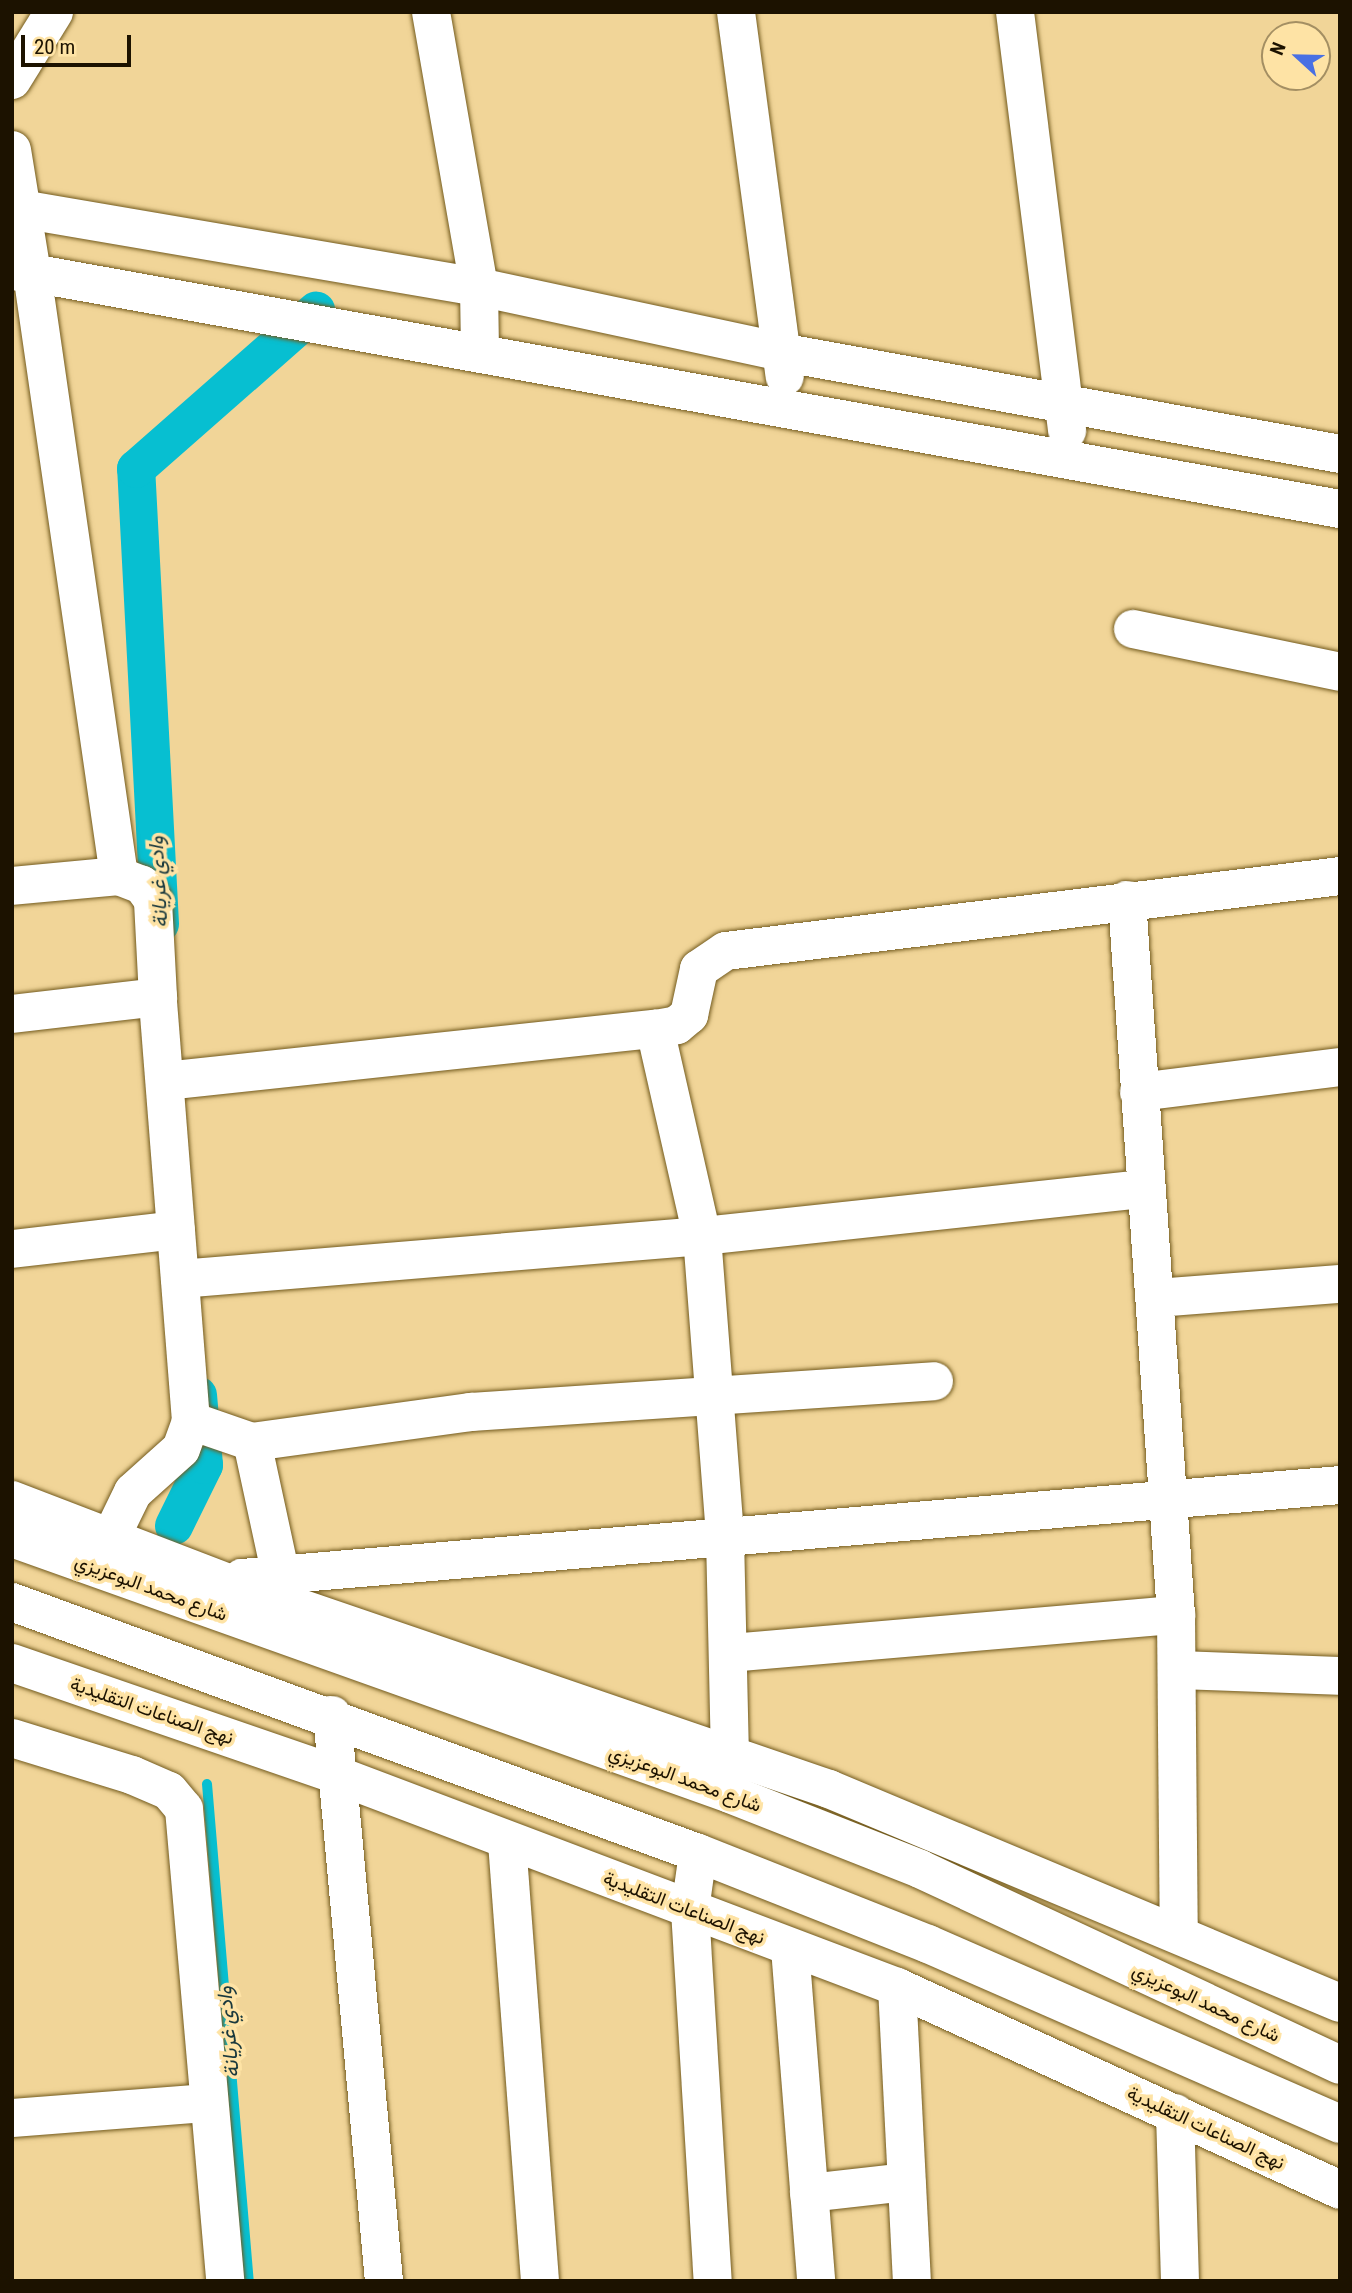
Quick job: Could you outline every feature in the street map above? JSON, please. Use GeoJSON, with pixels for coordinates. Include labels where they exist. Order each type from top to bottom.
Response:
{"type":"FeatureCollection","features":[{"type":"Feature","properties":{"kind":"main road"},"geometry":{"type":"LineString","coordinates":[[12,80],[54,12]]}},
{"type":"Feature","properties":{"kind":"main road"},"geometry":{"type":"LineString","coordinates":[[431,12],[479,287],[480,352]]}},
{"type":"Feature","properties":{"kind":"main road"},"geometry":{"type":"LineString","coordinates":[[736,12],[786,353],[784,410]]}},
{"type":"Feature","properties":{"kind":"main road"},"geometry":{"type":"LineString","coordinates":[[1015,12],[1067,407],[1066,461]]}},
{"type":"Feature","properties":{"kind":"main road"},"geometry":{"type":"LineString","coordinates":[[12,150],[21,209],[22,272],[119,876]]}},
{"type":"Feature","properties":{"kind":"main road"},"geometry":{"type":"LineString","coordinates":[[21,209],[479,287],[786,353],[1067,407],[1340,454]]}},
{"type":"Feature","properties":{"kind":"main road"},"geometry":{"type":"LineString","coordinates":[[22,272],[480,352],[784,410],[1340,509]]}},
{"type":"Feature","properties":{"kind":"main road"},"geometry":{"type":"LineString","coordinates":[[1133,629],[1340,672]]}},
{"type":"Feature","properties":{"kind":"main road"},"geometry":{"type":"LineString","coordinates":[[12,887],[119,876],[142,885],[153,900],[164,1081],[191,1421],[181,1449],[134,1492],[112,1535]]}},
{"type":"Feature","properties":{"kind":"main road"},"geometry":{"type":"LineString","coordinates":[[164,1081],[655,1029],[677,1025],[689,1014],[699,969],[726,951],[1340,876]]}},
{"type":"Feature","properties":{"kind":"main road"},"geometry":{"type":"LineString","coordinates":[[1127,900],[1144,1189],[1156,1298],[1176,1615],[1179,1932]]}},
{"type":"Feature","properties":{"kind":"main road"},"geometry":{"type":"LineString","coordinates":[[12,1014],[158,997]]}},
{"type":"Feature","properties":{"kind":"main road"},"geometry":{"type":"LineString","coordinates":[[655,1029],[702,1236],[725,1537],[730,1653],[730,1756]]}},
{"type":"Feature","properties":{"kind":"main road"},"geometry":{"type":"LineString","coordinates":[[1139,1091],[1340,1067]]}},
{"type":"Feature","properties":{"kind":"main road"},"geometry":{"type":"LineString","coordinates":[[180,1279],[702,1236],[1144,1189]]}},
{"type":"Feature","properties":{"kind":"main road"},"geometry":{"type":"LineString","coordinates":[[12,1249],[176,1230]]}},
{"type":"Feature","properties":{"kind":"main road"},"geometry":{"type":"LineString","coordinates":[[1156,1298],[1340,1284]]}},
{"type":"Feature","properties":{"kind":"main road"},"geometry":{"type":"LineString","coordinates":[[191,1421],[252,1442],[471,1412],[934,1381]]}},
{"type":"Feature","properties":{"kind":"main road"},"geometry":{"type":"LineString","coordinates":[[252,1442],[281,1576]]}},
{"type":"Feature","properties":{"kind":"main road"},"geometry":{"type":"LineString","coordinates":[[227,1599],[281,1576],[1340,1485]]}},
{"type":"Feature","properties":{"kind":"main road"},"geometry":{"type":"LineString","coordinates":[[12,1500],[112,1535],[227,1599],[730,1756],[954,1837],[1340,2003]]}},
{"type":"Feature","properties":{"kind":"main road","name":"شارع محمد البوعزيزي"},"geometry":{"type":"LineString","coordinates":[[12,1538],[227,1599],[920,1870],[1340,2065]]}},
{"type":"Feature","properties":{"kind":"main road"},"geometry":{"type":"LineString","coordinates":[[12,1602],[332,1714],[698,1853],[940,1949],[1340,2124]]}},
{"type":"Feature","properties":{"kind":"main road"},"geometry":{"type":"LineString","coordinates":[[730,1653],[1176,1615]]}},
{"type":"Feature","properties":{"kind":"main road","name":"نهج الصناعات التقليدية"},"geometry":{"type":"LineString","coordinates":[[12,1663],[334,1774],[507,1842],[897,1987],[1340,2190]]}},
{"type":"Feature","properties":{"kind":"main road"},"geometry":{"type":"LineString","coordinates":[[1178,1670],[1340,1676]]}},
{"type":"Feature","properties":{"kind":"main road"},"geometry":{"type":"LineString","coordinates":[[332,1714],[334,1774],[384,2281]]}},
{"type":"Feature","properties":{"kind":"main road"},"geometry":{"type":"LineString","coordinates":[[12,1738],[132,1775],[169,1791],[184,1809],[225,2281]]}},
{"type":"Feature","properties":{"kind":"main road"},"geometry":{"type":"LineString","coordinates":[[507,1842],[540,2281]]}},
{"type":"Feature","properties":{"kind":"main road"},"geometry":{"type":"LineString","coordinates":[[698,1853],[690,1910],[713,2281]]}},
{"type":"Feature","properties":{"kind":"main road"},"geometry":{"type":"LineString","coordinates":[[790,1948],[816,2281]]}},
{"type":"Feature","properties":{"kind":"main road"},"geometry":{"type":"LineString","coordinates":[[897,1987],[912,2281]]}},
{"type":"Feature","properties":{"kind":"main road"},"geometry":{"type":"LineString","coordinates":[[12,2118],[208,2103]]}},
{"type":"Feature","properties":{"kind":"main road"},"geometry":{"type":"LineString","coordinates":[[1175,2113],[1180,2281]]}},
{"type":"Feature","properties":{"kind":"main road"},"geometry":{"type":"LineString","coordinates":[[809,2193],[906,2182]]}},
{"type":"Feature","properties":{"kind":"waterway","name":"وادي غريانة"},"geometry":{"type":"LineString","coordinates":[[160,924],[136,469],[316,311]]}},
{"type":"Feature","properties":{"kind":"waterway","name":"وادي غريانة"},"geometry":{"type":"LineString","coordinates":[[174,1526],[204,1465],[198,1395]]}},
{"type":"Feature","properties":{"kind":"waterway","name":"وادي غريانة"},"geometry":{"type":"LineString","coordinates":[[207,1784],[249,2281]]}}]}
